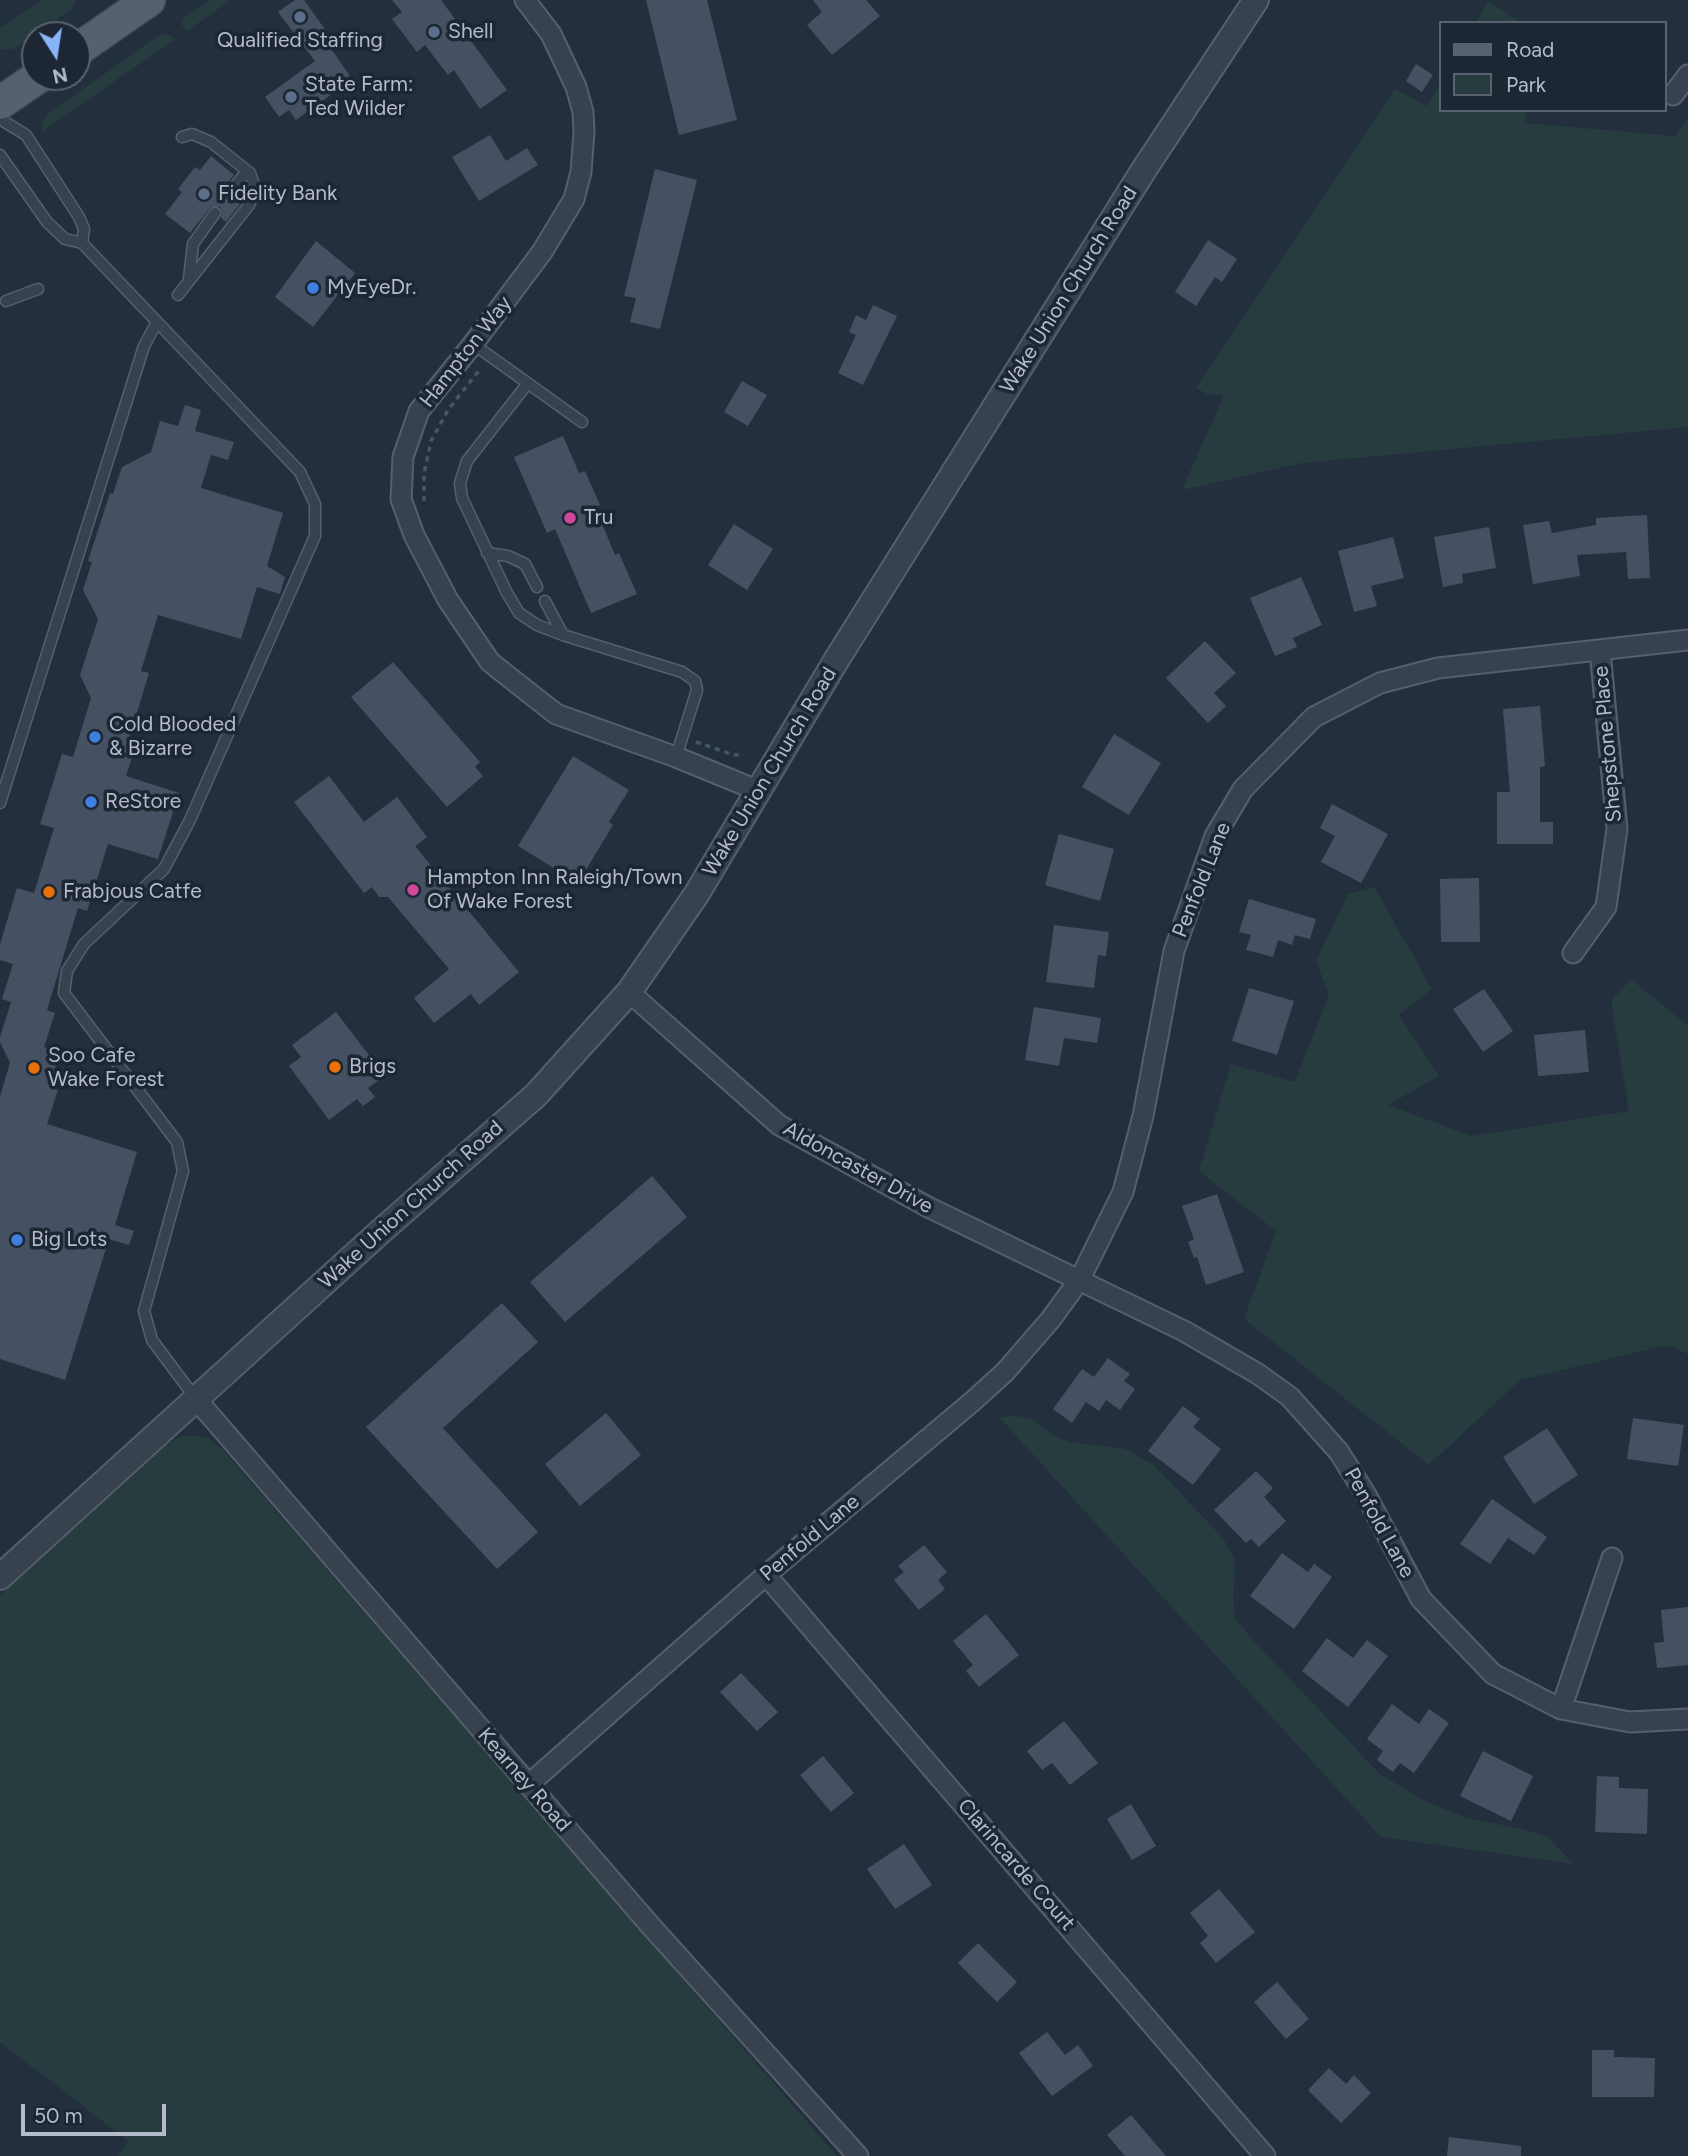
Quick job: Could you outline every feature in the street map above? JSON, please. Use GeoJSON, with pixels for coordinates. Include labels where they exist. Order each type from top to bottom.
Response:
{"type":"FeatureCollection","features":[{"type":"Feature","properties":{"kind":"main road"},"geometry":{"type":"LineString","coordinates":[[91,40],[149,0]]}},
{"type":"Feature","properties":{"kind":"main road"},"geometry":{"type":"LineString","coordinates":[[0,103],[21,89]]}},
{"type":"Feature","properties":{"kind":"street","name":"Hampton Way"},"geometry":{"type":"LineString","coordinates":[[525,0],[551,34],[576,87],[583,111],[581,172],[574,199],[542,252],[419,411],[403,457],[401,499],[414,535],[448,600],[490,662],[556,714],[676,757],[759,791]]}},
{"type":"Feature","properties":{"kind":"street","name":"Wake Union Church Road"},"geometry":{"type":"LineString","coordinates":[[0,1577],[380,1232],[536,1095],[629,992],[696,895],[837,659],[1145,168],[1256,0]]}},
{"type":"Feature","properties":{"kind":"street"},"geometry":{"type":"LineString","coordinates":[[1673,95],[1688,75]]}},
{"type":"Feature","properties":{"kind":"street","name":"Penfold Lane"},"geometry":{"type":"LineString","coordinates":[[528,1785],[766,1575],[1005,1372],[1051,1319],[1080,1279],[1123,1192],[1143,1116],[1174,951],[1215,836],[1243,789],[1314,717],[1380,684],[1438,668],[1688,640]]}},
{"type":"Feature","properties":{"kind":"street","name":"Shepstone Place"},"geometry":{"type":"LineString","coordinates":[[1573,953],[1606,907],[1616,829],[1600,651]]}},
{"type":"Feature","properties":{"kind":"street","name":"Aldoncaster Drive"},"geometry":{"type":"LineString","coordinates":[[629,992],[779,1125],[928,1206],[1080,1279]]}},
{"type":"Feature","properties":{"kind":"street","name":"Penfold Lane"},"geometry":{"type":"LineString","coordinates":[[1080,1279],[1184,1331],[1258,1374],[1290,1397],[1339,1452],[1366,1495],[1421,1600],[1493,1674],[1561,1709],[1630,1722],[1688,1719]]}},
{"type":"Feature","properties":{"kind":"street","name":"Kearney Road"},"geometry":{"type":"LineString","coordinates":[[196,1399],[649,1924],[858,2156]]}},
{"type":"Feature","properties":{"kind":"street"},"geometry":{"type":"LineString","coordinates":[[1561,1709],[1612,1558]]}},
{"type":"Feature","properties":{"kind":"street","name":"Clarincarde Court"},"geometry":{"type":"LineString","coordinates":[[766,1575],[1265,2156]]}},
{"type":"Feature","properties":{"kind":"lane"},"geometry":{"type":"LineString","coordinates":[[0,120],[26,135],[79,217],[84,229],[82,243]]}},
{"type":"Feature","properties":{"kind":"lane"},"geometry":{"type":"LineString","coordinates":[[178,295],[249,205],[255,188],[254,179],[247,171],[202,137],[192,134],[181,137]]}},
{"type":"Feature","properties":{"kind":"lane"},"geometry":{"type":"LineString","coordinates":[[0,155],[47,222],[65,239],[82,243],[300,472],[314,504],[315,536],[190,820],[164,869],[84,944],[67,971],[64,993],[177,1142],[183,1171],[144,1311],[152,1340],[196,1399]]}},
{"type":"Feature","properties":{"kind":"lane"},"geometry":{"type":"LineString","coordinates":[[228,195],[247,171]]}},
{"type":"Feature","properties":{"kind":"lane"},"geometry":{"type":"LineString","coordinates":[[188,283],[193,244],[215,213]]}},
{"type":"Feature","properties":{"kind":"lane"},"geometry":{"type":"LineString","coordinates":[[6,301],[38,289]]}},
{"type":"Feature","properties":{"kind":"lane"},"geometry":{"type":"LineString","coordinates":[[0,803],[144,346],[157,322]]}},
{"type":"Feature","properties":{"kind":"lane"},"geometry":{"type":"LineString","coordinates":[[473,344],[582,422]]}},
{"type":"Feature","properties":{"kind":"lane"},"geometry":{"type":"LineString","coordinates":[[528,383],[467,461],[462,472],[462,498],[519,613],[537,625],[682,672],[695,681],[697,691],[676,757]]}},
{"type":"Feature","properties":{"kind":"lane"},"geometry":{"type":"LineString","coordinates":[[487,553],[508,556],[525,564],[537,587]]}},
{"type":"Feature","properties":{"kind":"lane"},"geometry":{"type":"LineString","coordinates":[[545,601],[563,635]]}},
{"type":"Feature","properties":{"kind":"path"},"geometry":{"type":"LineString","coordinates":[[691,741],[734,755],[744,755]]}},
{"type":"Feature","properties":{"kind":"green space"},"geometry":{"type":"Polygon","coordinates":[[[43,0],[77,0],[72,9],[54,21],[21,21],[21,44],[13,49],[0,50],[0,28],[43,0]]]}},
{"type":"Feature","properties":{"kind":"green space"},"geometry":{"type":"Polygon","coordinates":[[[209,0],[231,0],[187,31],[182,25],[182,19],[209,0]]]}},
{"type":"Feature","properties":{"kind":"green space"},"geometry":{"type":"Polygon","coordinates":[[[1488,1],[1519,21],[1477,21],[1488,1]]]}},
{"type":"Feature","properties":{"kind":"green space"},"geometry":{"type":"Polygon","coordinates":[[[165,33],[176,39],[41,132],[42,122],[48,114],[80,91],[91,91],[91,83],[165,33]]]}},
{"type":"Feature","properties":{"kind":"green space"},"geometry":{"type":"Polygon","coordinates":[[[1440,84],[1440,112],[1526,112],[1525,123],[1675,136],[1688,118],[1688,427],[1302,463],[1182,490],[1224,395],[1209,395],[1196,388],[1395,89],[1427,106],[1440,84]]]}},
{"type":"Feature","properties":{"kind":"green space"},"geometry":{"type":"Polygon","coordinates":[[[1374,887],[1432,989],[1399,1015],[1439,1076],[1388,1105],[1471,1136],[1629,1111],[1611,1001],[1631,979],[1688,1026],[1688,1354],[1667,1345],[1520,1380],[1429,1465],[1244,1319],[1276,1231],[1199,1171],[1231,1064],[1295,1082],[1329,995],[1316,961],[1348,894],[1374,887]]]}},
{"type":"Feature","properties":{"kind":"green space"},"geometry":{"type":"Polygon","coordinates":[[[999,1417],[1032,1419],[1054,1436],[1070,1442],[1125,1449],[1153,1464],[1223,1538],[1234,1558],[1235,1618],[1380,1774],[1421,1799],[1467,1818],[1548,1837],[1574,1864],[1381,1837],[999,1417]]]}},
{"type":"Feature","properties":{"kind":"green space"},"geometry":{"type":"Polygon","coordinates":[[[190,1435],[209,1438],[224,1451],[837,2156],[118,2156],[128,2141],[0,2042],[0,1595],[160,1448],[179,1437],[190,1435]]]}},
{"type":"Feature","properties":{"kind":"building"},"geometry":{"type":"Polygon","coordinates":[[[295,0],[304,0],[337,46],[332,50],[352,79],[296,120],[289,110],[279,117],[265,97],[315,61],[278,12],[295,0]]]}},
{"type":"Feature","properties":{"kind":"building","name":"Shell"},"geometry":{"type":"Polygon","coordinates":[[[392,0],[441,0],[507,90],[480,109],[454,70],[448,75],[425,45],[417,52],[392,19],[402,12],[392,0]]]}},
{"type":"Feature","properties":{"kind":"building"},"geometry":{"type":"Polygon","coordinates":[[[646,0],[707,0],[737,120],[679,135],[646,0]]]}},
{"type":"Feature","properties":{"kind":"building"},"geometry":{"type":"Polygon","coordinates":[[[813,0],[866,0],[880,16],[832,55],[807,25],[822,12],[813,0]]]}},
{"type":"Feature","properties":{"kind":"building"},"geometry":{"type":"Polygon","coordinates":[[[1416,64],[1433,75],[1422,92],[1406,81],[1416,64]]]}},
{"type":"Feature","properties":{"kind":"building"},"geometry":{"type":"Polygon","coordinates":[[[490,135],[506,161],[527,148],[538,165],[479,201],[452,157],[490,135]]]}},
{"type":"Feature","properties":{"kind":"building","name":"Fidelity Bank"},"geometry":{"type":"Polygon","coordinates":[[[211,156],[234,175],[222,190],[221,198],[228,202],[234,199],[240,204],[226,222],[221,218],[220,207],[211,207],[190,233],[165,214],[182,192],[178,189],[195,167],[200,170],[211,156]]]}},
{"type":"Feature","properties":{"kind":"building"},"geometry":{"type":"Polygon","coordinates":[[[655,169],[697,180],[660,329],[630,322],[636,298],[624,296],[655,169]]]}},
{"type":"Feature","properties":{"kind":"building"},"geometry":{"type":"Polygon","coordinates":[[[1208,240],[1237,259],[1222,282],[1215,277],[1196,306],[1175,292],[1208,240]]]}},
{"type":"Feature","properties":{"kind":"building","name":"MyEyeDr."},"geometry":{"type":"Polygon","coordinates":[[[316,241],[355,273],[313,327],[275,297],[316,241]]]}},
{"type":"Feature","properties":{"kind":"building"},"geometry":{"type":"Polygon","coordinates":[[[873,305],[897,316],[863,385],[838,373],[856,335],[849,332],[856,315],[866,320],[873,305]]]}},
{"type":"Feature","properties":{"kind":"building"},"geometry":{"type":"Polygon","coordinates":[[[742,381],[767,395],[748,426],[724,412],[742,381]]]}},
{"type":"Feature","properties":{"kind":"building"},"geometry":{"type":"Polygon","coordinates":[[[185,405],[201,410],[195,431],[234,442],[228,460],[211,455],[201,488],[283,513],[267,566],[285,577],[280,594],[257,587],[241,639],[158,615],[141,671],[149,673],[128,742],[136,745],[126,776],[179,793],[158,859],[108,844],[87,911],[78,908],[47,1010],[55,1013],[44,1047],[60,1052],[49,1087],[58,1090],[47,1124],[137,1152],[115,1225],[134,1231],[129,1245],[109,1239],[65,1380],[0,1359],[0,1096],[10,1063],[0,1037],[11,1002],[2,999],[13,964],[0,960],[0,944],[17,888],[34,893],[54,828],[40,824],[62,754],[73,757],[91,698],[80,675],[98,619],[83,590],[92,562],[88,561],[110,493],[113,494],[122,467],[151,452],[160,421],[178,426],[185,405]]]}},
{"type":"Feature","properties":{"kind":"building","name":"Tru"},"geometry":{"type":"Polygon","coordinates":[[[563,436],[579,473],[585,471],[600,505],[595,507],[615,555],[619,553],[637,594],[591,613],[555,529],[547,533],[514,457],[563,436]]]}},
{"type":"Feature","properties":{"kind":"building"},"geometry":{"type":"Polygon","coordinates":[[[1647,515],[1650,578],[1628,579],[1626,552],[1577,555],[1580,576],[1533,584],[1523,525],[1549,521],[1552,533],[1596,525],[1596,518],[1647,515]]]}},
{"type":"Feature","properties":{"kind":"building"},"geometry":{"type":"Polygon","coordinates":[[[734,524],[773,549],[747,590],[708,565],[734,524]]]}},
{"type":"Feature","properties":{"kind":"building"},"geometry":{"type":"Polygon","coordinates":[[[1489,527],[1496,568],[1462,574],[1463,583],[1443,587],[1434,537],[1489,527]]]}},
{"type":"Feature","properties":{"kind":"building"},"geometry":{"type":"Polygon","coordinates":[[[1393,537],[1404,578],[1371,586],[1377,606],[1354,612],[1338,551],[1393,537]]]}},
{"type":"Feature","properties":{"kind":"building"},"geometry":{"type":"Polygon","coordinates":[[[1301,577],[1322,625],[1293,638],[1297,647],[1275,656],[1250,598],[1301,577]]]}},
{"type":"Feature","properties":{"kind":"building"},"geometry":{"type":"Polygon","coordinates":[[[1205,641],[1236,673],[1214,693],[1226,706],[1208,723],[1166,678],[1205,641]]]}},
{"type":"Feature","properties":{"kind":"building"},"geometry":{"type":"Polygon","coordinates":[[[393,662],[480,762],[475,767],[483,776],[447,807],[351,697],[393,662]]]}},
{"type":"Feature","properties":{"kind":"building"},"geometry":{"type":"Polygon","coordinates":[[[1540,706],[1545,766],[1540,767],[1540,822],[1553,822],[1553,844],[1497,844],[1497,792],[1510,792],[1503,709],[1540,706]]]}},
{"type":"Feature","properties":{"kind":"building"},"geometry":{"type":"Polygon","coordinates":[[[1114,734],[1161,763],[1129,815],[1082,787],[1114,734]]]}},
{"type":"Feature","properties":{"kind":"building"},"geometry":{"type":"Polygon","coordinates":[[[573,756],[629,790],[609,822],[613,825],[578,883],[518,846],[573,756]]]}},
{"type":"Feature","properties":{"kind":"building","name":"Hampton Inn Raleigh/Town Of Wake Forest"},"geometry":{"type":"Polygon","coordinates":[[[329,776],[364,822],[397,797],[427,837],[415,846],[519,972],[479,1005],[471,994],[434,1023],[414,998],[449,969],[388,897],[379,897],[372,887],[364,893],[294,802],[329,776]]]}},
{"type":"Feature","properties":{"kind":"building"},"geometry":{"type":"Polygon","coordinates":[[[1332,804],[1388,834],[1361,883],[1321,862],[1335,836],[1320,828],[1332,804]]]}},
{"type":"Feature","properties":{"kind":"building"},"geometry":{"type":"Polygon","coordinates":[[[1059,834],[1114,849],[1100,901],[1045,885],[1059,834]]]}},
{"type":"Feature","properties":{"kind":"building"},"geometry":{"type":"Polygon","coordinates":[[[1479,878],[1480,942],[1441,942],[1440,879],[1479,878]]]}},
{"type":"Feature","properties":{"kind":"building"},"geometry":{"type":"Polygon","coordinates":[[[1249,899],[1316,919],[1310,939],[1295,935],[1292,945],[1278,940],[1273,957],[1246,950],[1251,935],[1239,932],[1249,899]]]}},
{"type":"Feature","properties":{"kind":"building"},"geometry":{"type":"Polygon","coordinates":[[[1054,925],[1109,932],[1106,956],[1098,955],[1094,988],[1046,982],[1054,925]]]}},
{"type":"Feature","properties":{"kind":"building"},"geometry":{"type":"Polygon","coordinates":[[[1249,988],[1294,1001],[1277,1055],[1232,1041],[1249,988]]]}},
{"type":"Feature","properties":{"kind":"building"},"geometry":{"type":"Polygon","coordinates":[[[1484,989],[1513,1031],[1483,1052],[1453,1009],[1484,989]]]}},
{"type":"Feature","properties":{"kind":"building"},"geometry":{"type":"Polygon","coordinates":[[[1034,1007],[1101,1018],[1097,1043],[1064,1038],[1059,1066],[1025,1060],[1034,1007]]]}},
{"type":"Feature","properties":{"kind":"building"},"geometry":{"type":"Polygon","coordinates":[[[336,1012],[385,1076],[368,1088],[375,1097],[363,1106],[357,1099],[329,1120],[289,1066],[301,1057],[292,1045],[336,1012]]]}},
{"type":"Feature","properties":{"kind":"building"},"geometry":{"type":"Polygon","coordinates":[[[1585,1030],[1589,1072],[1538,1076],[1534,1035],[1585,1030]]]}},
{"type":"Feature","properties":{"kind":"building"},"geometry":{"type":"Polygon","coordinates":[[[652,1176],[687,1217],[565,1322],[530,1282],[652,1176]]]}},
{"type":"Feature","properties":{"kind":"building"},"geometry":{"type":"Polygon","coordinates":[[[1217,1194],[1244,1272],[1206,1285],[1197,1257],[1194,1258],[1188,1242],[1194,1239],[1182,1206],[1217,1194]]]}},
{"type":"Feature","properties":{"kind":"building"},"geometry":{"type":"Polygon","coordinates":[[[502,1303],[538,1342],[443,1428],[538,1532],[497,1569],[366,1427],[502,1303]]]}},
{"type":"Feature","properties":{"kind":"building"},"geometry":{"type":"Polygon","coordinates":[[[1108,1358],[1130,1374],[1124,1381],[1135,1389],[1120,1410],[1106,1400],[1099,1411],[1086,1402],[1072,1423],[1053,1409],[1082,1369],[1094,1377],[1108,1358]]]}},
{"type":"Feature","properties":{"kind":"building"},"geometry":{"type":"Polygon","coordinates":[[[1183,1406],[1200,1419],[1193,1427],[1221,1449],[1193,1485],[1148,1451],[1183,1406]]]}},
{"type":"Feature","properties":{"kind":"building"},"geometry":{"type":"Polygon","coordinates":[[[606,1413],[641,1455],[580,1506],[545,1464],[606,1413]]]}},
{"type":"Feature","properties":{"kind":"building"},"geometry":{"type":"Polygon","coordinates":[[[1633,1418],[1684,1425],[1678,1466],[1627,1459],[1633,1418]]]}},
{"type":"Feature","properties":{"kind":"building"},"geometry":{"type":"Polygon","coordinates":[[[1547,1428],[1578,1475],[1534,1504],[1503,1457],[1547,1428]]]}},
{"type":"Feature","properties":{"kind":"building"},"geometry":{"type":"Polygon","coordinates":[[[1256,1471],[1273,1488],[1264,1497],[1286,1521],[1259,1547],[1251,1539],[1246,1543],[1214,1510],[1256,1471]]]}},
{"type":"Feature","properties":{"kind":"building"},"geometry":{"type":"Polygon","coordinates":[[[1492,1499],[1547,1537],[1534,1555],[1508,1538],[1490,1564],[1460,1544],[1492,1499]]]}},
{"type":"Feature","properties":{"kind":"building"},"geometry":{"type":"Polygon","coordinates":[[[924,1545],[947,1572],[938,1580],[945,1589],[919,1610],[894,1580],[904,1572],[898,1566],[924,1545]]]}},
{"type":"Feature","properties":{"kind":"building"},"geometry":{"type":"Polygon","coordinates":[[[1282,1553],[1308,1572],[1314,1564],[1332,1577],[1294,1629],[1250,1596],[1282,1553]]]}},
{"type":"Feature","properties":{"kind":"building"},"geometry":{"type":"Polygon","coordinates":[[[1688,1607],[1688,1665],[1657,1668],[1654,1643],[1664,1642],[1661,1610],[1688,1607]]]}},
{"type":"Feature","properties":{"kind":"building"},"geometry":{"type":"Polygon","coordinates":[[[986,1614],[1019,1655],[979,1687],[966,1671],[973,1665],[953,1641],[986,1614]]]}},
{"type":"Feature","properties":{"kind":"building"},"geometry":{"type":"Polygon","coordinates":[[[1327,1638],[1353,1658],[1367,1640],[1388,1656],[1348,1707],[1302,1671],[1327,1638]]]}},
{"type":"Feature","properties":{"kind":"building"},"geometry":{"type":"Polygon","coordinates":[[[741,1673],[778,1712],[757,1731],[720,1692],[741,1673]]]}},
{"type":"Feature","properties":{"kind":"building"},"geometry":{"type":"Polygon","coordinates":[[[1392,1704],[1419,1724],[1429,1709],[1449,1723],[1414,1773],[1400,1763],[1393,1772],[1377,1760],[1383,1751],[1367,1739],[1392,1704]]]}},
{"type":"Feature","properties":{"kind":"building"},"geometry":{"type":"Polygon","coordinates":[[[1064,1721],[1098,1763],[1070,1785],[1052,1763],[1042,1770],[1027,1751],[1064,1721]]]}},
{"type":"Feature","properties":{"kind":"building"},"geometry":{"type":"Polygon","coordinates":[[[1483,1751],[1533,1776],[1511,1821],[1460,1796],[1483,1751]]]}},
{"type":"Feature","properties":{"kind":"building"},"geometry":{"type":"Polygon","coordinates":[[[823,1756],[854,1793],[831,1812],[800,1775],[823,1756]]]}},
{"type":"Feature","properties":{"kind":"building"},"geometry":{"type":"Polygon","coordinates":[[[1597,1776],[1619,1777],[1619,1788],[1648,1789],[1647,1834],[1595,1832],[1597,1776]]]}},
{"type":"Feature","properties":{"kind":"building"},"geometry":{"type":"Polygon","coordinates":[[[1131,1804],[1156,1846],[1132,1860],[1107,1819],[1131,1804]]]}},
{"type":"Feature","properties":{"kind":"building"},"geometry":{"type":"Polygon","coordinates":[[[904,1844],[932,1885],[895,1909],[867,1869],[904,1844]]]}},
{"type":"Feature","properties":{"kind":"building"},"geometry":{"type":"Polygon","coordinates":[[[1219,1889],[1255,1932],[1216,1963],[1200,1943],[1208,1936],[1190,1913],[1219,1889]]]}},
{"type":"Feature","properties":{"kind":"building"},"geometry":{"type":"Polygon","coordinates":[[[978,1943],[1017,1982],[997,2002],[958,1963],[978,1943]]]}},
{"type":"Feature","properties":{"kind":"building"},"geometry":{"type":"Polygon","coordinates":[[[1277,1982],[1309,2019],[1286,2039],[1254,2002],[1277,1982]]]}},
{"type":"Feature","properties":{"kind":"building"},"geometry":{"type":"Polygon","coordinates":[[[1047,2032],[1065,2055],[1078,2045],[1093,2066],[1052,2096],[1019,2053],[1047,2032]]]}},
{"type":"Feature","properties":{"kind":"building"},"geometry":{"type":"Polygon","coordinates":[[[1592,2050],[1614,2050],[1614,2057],[1655,2058],[1654,2097],[1592,2097],[1592,2050]]]}},
{"type":"Feature","properties":{"kind":"building"},"geometry":{"type":"Polygon","coordinates":[[[1329,2068],[1346,2084],[1354,2075],[1371,2093],[1341,2123],[1308,2090],[1329,2068]]]}},
{"type":"Feature","properties":{"kind":"building"},"geometry":{"type":"Polygon","coordinates":[[[1131,2115],[1166,2156],[1125,2156],[1107,2135],[1131,2115]]]}},
{"type":"Feature","properties":{"kind":"building"},"geometry":{"type":"Polygon","coordinates":[[[1449,2137],[1521,2146],[1521,2156],[1447,2156],[1449,2137]]]}},
{"type":"Feature","properties":{"kind":"place","name":"Qualified Staffing"},"geometry":{"type":"Point","coordinates":[300,17]}},
{"type":"Feature","properties":{"kind":"place","name":"Shell"},"geometry":{"type":"Point","coordinates":[434,32]}},
{"type":"Feature","properties":{"kind":"place","name":"State Farm: Ted Wilder"},"geometry":{"type":"Point","coordinates":[291,97]}},
{"type":"Feature","properties":{"kind":"place","name":"Fidelity Bank"},"geometry":{"type":"Point","coordinates":[204,194]}},
{"type":"Feature","properties":{"kind":"place","name":"MyEyeDr."},"geometry":{"type":"Point","coordinates":[313,288]}},
{"type":"Feature","properties":{"kind":"place","name":"Tru"},"geometry":{"type":"Point","coordinates":[570,518]}},
{"type":"Feature","properties":{"kind":"place","name":"Cold Blooded & Bizarre"},"geometry":{"type":"Point","coordinates":[95,737]}},
{"type":"Feature","properties":{"kind":"place","name":"ReStore"},"geometry":{"type":"Point","coordinates":[91,802]}},
{"type":"Feature","properties":{"kind":"place","name":"Hampton Inn Raleigh/Town Of Wake Forest"},"geometry":{"type":"Point","coordinates":[413,890]}},
{"type":"Feature","properties":{"kind":"place","name":"Frabjous Catfe"},"geometry":{"type":"Point","coordinates":[49,892]}},
{"type":"Feature","properties":{"kind":"place","name":"Brigs"},"geometry":{"type":"Point","coordinates":[335,1067]}},
{"type":"Feature","properties":{"kind":"place","name":"Soo Cafe Wake Forest"},"geometry":{"type":"Point","coordinates":[34,1068]}},
{"type":"Feature","properties":{"kind":"place","name":"Big Lots"},"geometry":{"type":"Point","coordinates":[17,1240]}}]}
